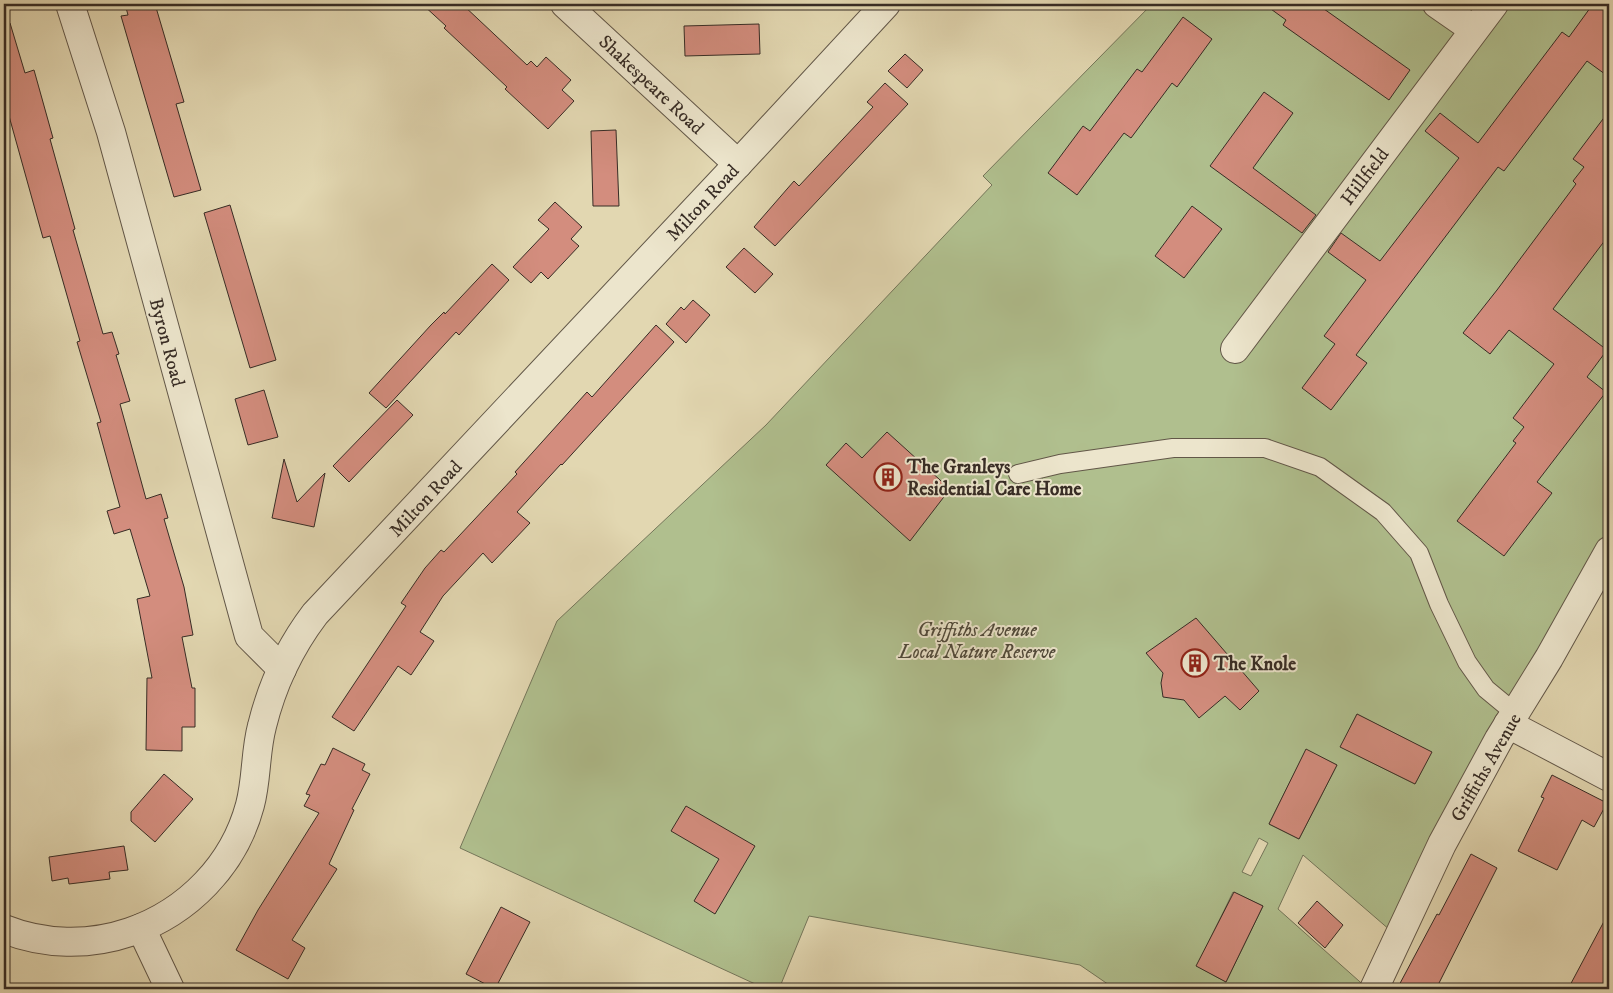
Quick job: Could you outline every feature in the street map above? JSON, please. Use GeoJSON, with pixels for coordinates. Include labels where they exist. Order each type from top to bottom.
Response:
{"type":"FeatureCollection","features":[{"type":"Feature","properties":{"kind":"street","name":"Byron Road"},"geometry":{"type":"LineString","coordinates":[[70,4],[111,132],[249,636],[282,669]]}},
{"type":"Feature","properties":{"kind":"street","name":"Shakespeare Road"},"geometry":{"type":"LineString","coordinates":[[565,4],[738,164]]}},
{"type":"Feature","properties":{"kind":"street","name":"Milton Road"},"geometry":{"type":"LineString","coordinates":[[4,929],[41,940],[66,942],[117,936],[141,928],[163,917],[202,888],[232,849],[243,827],[250,805],[261,728],[270,698],[297,640],[315,614],[886,4]]}},
{"type":"Feature","properties":{"kind":"street"},"geometry":{"type":"LineString","coordinates":[[1437,4],[1473,29]]}},
{"type":"Feature","properties":{"kind":"street","name":"Hillfield"},"geometry":{"type":"LineString","coordinates":[[1235,350],[1473,29],[1494,4]]}},
{"type":"Feature","properties":{"kind":"street","name":"Griffiths Avenue"},"geometry":{"type":"LineString","coordinates":[[1374,989],[1442,844],[1609,551]]}},
{"type":"Feature","properties":{"kind":"street"},"geometry":{"type":"LineString","coordinates":[[1512,719],[1609,777]]}},
{"type":"Feature","properties":{"kind":"street"},"geometry":{"type":"LineString","coordinates":[[141,928],[170,989]]}},
{"type":"Feature","properties":{"kind":"lane"},"geometry":{"type":"LineString","coordinates":[[1018,474],[1060,464],[1173,448],[1265,448],[1320,468],[1383,512],[1419,554],[1439,604],[1467,662],[1486,689],[1512,719]]}},
{"type":"Feature","properties":{"kind":"green space","name":"Griffiths Avenue Local Nature Reserve"},"geometry":{"type":"Polygon","coordinates":[[[1152,4],[1609,4],[1609,551],[1398,937],[1303,855],[1278,909],[1368,989],[1115,989],[1080,965],[809,916],[779,989],[766,989],[460,848],[557,621],[766,425],[992,185],[983,176],[1152,4]],[[1357,714],[1341,747],[1415,784],[1431,752],[1357,714]],[[1306,750],[1269,824],[1299,839],[1337,765],[1306,750]],[[1259,838],[1242,872],[1251,876],[1268,843],[1259,838]],[[1233,892],[1197,966],[1226,982],[1263,906],[1233,892]]]}},
{"type":"Feature","properties":{"kind":"building"},"geometry":{"type":"Polygon","coordinates":[[[125,4],[155,4],[184,102],[176,104],[201,190],[174,197],[121,16],[128,15],[125,4]]]}},
{"type":"Feature","properties":{"kind":"building"},"geometry":{"type":"Polygon","coordinates":[[[422,4],[462,4],[527,65],[531,61],[537,67],[546,57],[571,80],[562,90],[574,101],[548,129],[505,89],[507,87],[444,28],[446,26],[422,4]]]}},
{"type":"Feature","properties":{"kind":"building"},"geometry":{"type":"Polygon","coordinates":[[[1264,4],[1317,4],[1410,70],[1389,100],[1283,25],[1286,20],[1264,4]]]}},
{"type":"Feature","properties":{"kind":"building"},"geometry":{"type":"Polygon","coordinates":[[[1593,4],[1609,4],[1609,77],[1587,61],[1504,171],[1498,167],[1356,355],[1367,363],[1331,410],[1302,388],[1335,344],[1324,336],[1366,280],[1328,252],[1341,233],[1380,261],[1459,158],[1425,131],[1440,113],[1478,143],[1562,32],[1569,37],[1593,4]]]}},
{"type":"Feature","properties":{"kind":"building"},"geometry":{"type":"Polygon","coordinates":[[[1183,17],[1212,39],[1177,87],[1172,83],[1131,138],[1124,133],[1077,195],[1048,173],[1083,126],[1090,131],[1137,69],[1142,72],[1183,17]]]}},
{"type":"Feature","properties":{"kind":"building"},"geometry":{"type":"Polygon","coordinates":[[[10,23],[25,73],[34,70],[53,138],[50,139],[75,229],[73,230],[103,334],[112,332],[119,354],[116,355],[130,401],[120,404],[146,499],[161,494],[168,518],[164,519],[184,587],[193,635],[182,637],[192,688],[195,688],[195,727],[182,727],[182,751],[146,750],[147,678],[152,678],[137,599],[150,596],[130,529],[114,534],[107,511],[120,507],[97,423],[101,422],[77,342],[80,341],[50,236],[43,238],[4,98],[4,24],[10,23]]]}},
{"type":"Feature","properties":{"kind":"building"},"geometry":{"type":"Polygon","coordinates":[[[759,24],[760,54],[685,56],[684,26],[759,24]]]}},
{"type":"Feature","properties":{"kind":"building"},"geometry":{"type":"Polygon","coordinates":[[[905,54],[923,70],[907,88],[888,71],[905,54]]]}},
{"type":"Feature","properties":{"kind":"building"},"geometry":{"type":"Polygon","coordinates":[[[885,83],[908,104],[775,246],[754,227],[794,181],[799,186],[873,107],[867,102],[885,83]]]}},
{"type":"Feature","properties":{"kind":"building"},"geometry":{"type":"Polygon","coordinates":[[[1264,92],[1293,113],[1253,168],[1316,215],[1302,233],[1210,166],[1264,92]]]}},
{"type":"Feature","properties":{"kind":"building"},"geometry":{"type":"Polygon","coordinates":[[[1609,111],[1609,235],[1553,309],[1607,350],[1587,377],[1606,392],[1537,482],[1552,493],[1504,556],[1457,521],[1516,443],[1513,441],[1524,427],[1513,418],[1554,364],[1509,330],[1490,354],[1463,333],[1576,184],[1573,181],[1584,167],[1573,159],[1609,111]]]}},
{"type":"Feature","properties":{"kind":"building"},"geometry":{"type":"Polygon","coordinates":[[[616,130],[619,206],[593,206],[591,131],[616,130]]]}},
{"type":"Feature","properties":{"kind":"building"},"geometry":{"type":"Polygon","coordinates":[[[555,202],[582,227],[571,239],[579,246],[548,279],[541,272],[531,283],[513,267],[549,229],[538,220],[555,202]]]}},
{"type":"Feature","properties":{"kind":"building"},"geometry":{"type":"Polygon","coordinates":[[[230,205],[276,360],[250,368],[204,213],[230,205]]]}},
{"type":"Feature","properties":{"kind":"building"},"geometry":{"type":"Polygon","coordinates":[[[1192,206],[1222,229],[1184,278],[1155,256],[1192,206]]]}},
{"type":"Feature","properties":{"kind":"building"},"geometry":{"type":"Polygon","coordinates":[[[744,248],[773,274],[755,293],[726,267],[744,248]]]}},
{"type":"Feature","properties":{"kind":"building"},"geometry":{"type":"Polygon","coordinates":[[[492,264],[509,280],[459,335],[456,332],[386,408],[369,393],[431,325],[444,312],[445,314],[492,264]]]}},
{"type":"Feature","properties":{"kind":"building"},"geometry":{"type":"Polygon","coordinates":[[[693,300],[710,315],[686,343],[666,324],[681,307],[684,310],[693,300]]]}},
{"type":"Feature","properties":{"kind":"building"},"geometry":{"type":"Polygon","coordinates":[[[656,325],[674,342],[517,512],[530,523],[492,563],[483,553],[443,596],[420,632],[434,641],[411,675],[398,666],[354,731],[332,717],[406,606],[401,603],[425,568],[441,550],[444,552],[517,474],[515,472],[587,392],[592,397],[656,325]]]}},
{"type":"Feature","properties":{"kind":"building"},"geometry":{"type":"Polygon","coordinates":[[[264,390],[278,437],[248,445],[235,399],[264,390]]]}},
{"type":"Feature","properties":{"kind":"building"},"geometry":{"type":"Polygon","coordinates":[[[397,400],[413,415],[349,482],[333,466],[397,400]]]}},
{"type":"Feature","properties":{"kind":"building","name":"The Granleys Residential Care Home"},"geometry":{"type":"Polygon","coordinates":[[[887,432],[950,489],[910,541],[826,465],[846,443],[862,458],[887,432]]]}},
{"type":"Feature","properties":{"kind":"building"},"geometry":{"type":"Polygon","coordinates":[[[284,459],[297,502],[325,473],[314,527],[272,518],[284,459]]]}},
{"type":"Feature","properties":{"kind":"building","name":"The Knole"},"geometry":{"type":"Polygon","coordinates":[[[1196,618],[1259,691],[1240,710],[1225,696],[1199,718],[1184,700],[1163,697],[1161,683],[1163,673],[1146,653],[1196,618]]]}},
{"type":"Feature","properties":{"kind":"building"},"geometry":{"type":"Polygon","coordinates":[[[1357,714],[1432,752],[1415,784],[1340,747],[1357,714]]]}},
{"type":"Feature","properties":{"kind":"building"},"geometry":{"type":"Polygon","coordinates":[[[333,748],[365,764],[362,770],[370,774],[352,809],[354,810],[329,864],[337,869],[292,940],[305,948],[288,979],[236,950],[258,910],[319,813],[304,806],[310,795],[306,794],[321,764],[325,765],[333,748]]]}},
{"type":"Feature","properties":{"kind":"building"},"geometry":{"type":"Polygon","coordinates":[[[1306,749],[1337,765],[1299,839],[1269,824],[1306,749]]]}},
{"type":"Feature","properties":{"kind":"building"},"geometry":{"type":"Polygon","coordinates":[[[164,774],[193,799],[155,842],[131,821],[131,812],[164,774]]]}},
{"type":"Feature","properties":{"kind":"building"},"geometry":{"type":"Polygon","coordinates":[[[1552,775],[1607,803],[1594,827],[1582,820],[1557,870],[1518,851],[1544,798],[1541,797],[1552,775]]]}},
{"type":"Feature","properties":{"kind":"building"},"geometry":{"type":"Polygon","coordinates":[[[686,806],[755,846],[715,914],[694,901],[719,859],[671,831],[686,806]]]}},
{"type":"Feature","properties":{"kind":"building"},"geometry":{"type":"Polygon","coordinates":[[[124,846],[128,870],[109,872],[110,879],[69,884],[68,878],[52,881],[49,857],[124,846]]]}},
{"type":"Feature","properties":{"kind":"building"},"geometry":{"type":"Polygon","coordinates":[[[1471,854],[1497,868],[1436,989],[1397,989],[1437,914],[1439,915],[1471,854]]]}},
{"type":"Feature","properties":{"kind":"building"},"geometry":{"type":"Polygon","coordinates":[[[1234,892],[1263,906],[1226,982],[1196,966],[1234,892]]]}},
{"type":"Feature","properties":{"kind":"building"},"geometry":{"type":"Polygon","coordinates":[[[1317,901],[1343,925],[1325,948],[1298,923],[1317,901]]]}},
{"type":"Feature","properties":{"kind":"building"},"geometry":{"type":"Polygon","coordinates":[[[501,907],[530,922],[495,989],[466,974],[501,907]]]}},
{"type":"Feature","properties":{"kind":"building"},"geometry":{"type":"Polygon","coordinates":[[[1609,912],[1609,989],[1568,989],[1609,912]]]}},
{"type":"Feature","properties":{"kind":"place","name":"The Granleys Residential Care Home"},"geometry":{"type":"Point","coordinates":[888,477]}},
{"type":"Feature","properties":{"kind":"place","name":"The Knole"},"geometry":{"type":"Point","coordinates":[1195,663]}}]}
